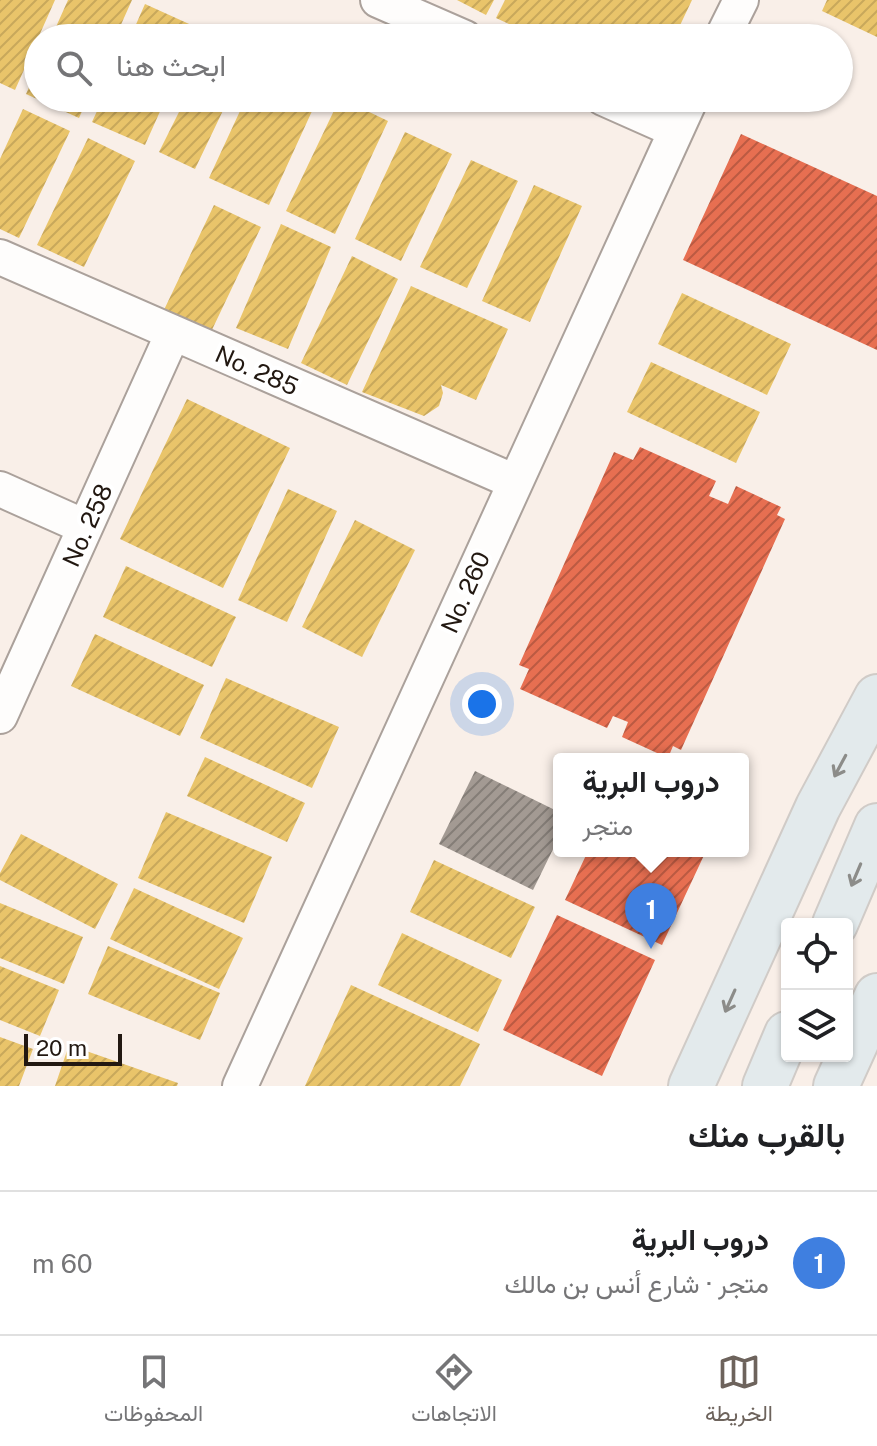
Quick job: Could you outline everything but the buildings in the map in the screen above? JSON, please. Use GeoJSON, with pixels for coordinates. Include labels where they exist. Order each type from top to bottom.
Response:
{"type":"FeatureCollection","features":[{"type":"Feature","properties":{"kind":"main road"},"geometry":{"type":"LineString","coordinates":[[691,1086],[818,807],[877,697]]}},
{"type":"Feature","properties":{"kind":"main road"},"geometry":{"type":"LineString","coordinates":[[838,918],[877,826]]}},
{"type":"Feature","properties":{"kind":"main road"},"geometry":{"type":"LineString","coordinates":[[836,1086],[877,996]]}},
{"type":"Feature","properties":{"kind":"main road"},"geometry":{"type":"LineString","coordinates":[[765,1086],[781,1048]]}},
{"type":"Feature","properties":{"kind":"street"},"geometry":{"type":"LineString","coordinates":[[378,0],[433,24]]}},
{"type":"Feature","properties":{"kind":"street"},"geometry":{"type":"LineString","coordinates":[[729,24],[741,0]]}},
{"type":"Feature","properties":{"kind":"street"},"geometry":{"type":"LineString","coordinates":[[634,112],[675,130]]}},
{"type":"Feature","properties":{"kind":"street","name":"No. 260"},"geometry":{"type":"LineString","coordinates":[[240,1086],[684,112]]}},
{"type":"Feature","properties":{"kind":"street","name":"No. 285"},"geometry":{"type":"LineString","coordinates":[[0,257],[515,482]]}},
{"type":"Feature","properties":{"kind":"street","name":"No. 258"},"geometry":{"type":"LineString","coordinates":[[0,716],[173,333]]}},
{"type":"Feature","properties":{"kind":"street"},"geometry":{"type":"LineString","coordinates":[[0,489],[85,527]]}},
{"type":"Feature","properties":{"kind":"place","name":"دروب البرية"},"geometry":{"type":"Point","coordinates":[651,949]}}]}
